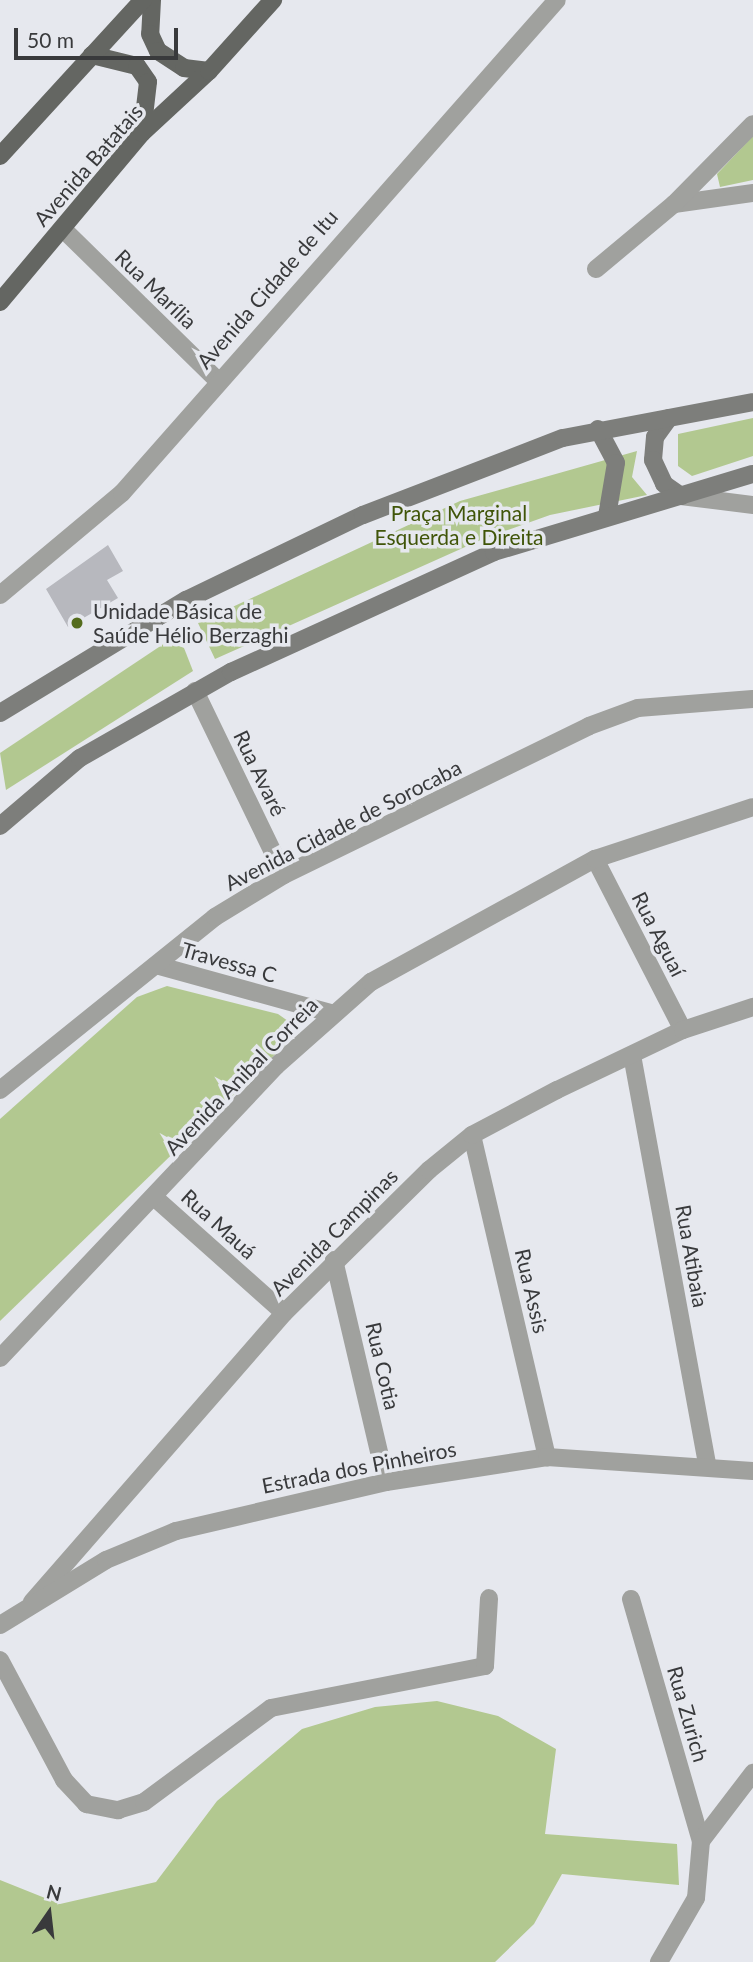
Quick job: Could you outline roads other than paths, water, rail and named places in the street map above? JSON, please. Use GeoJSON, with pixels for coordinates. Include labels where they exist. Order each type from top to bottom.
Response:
{"type":"FeatureCollection","features":[{"type":"Feature","properties":{"kind":"main road"},"geometry":{"type":"LineString","coordinates":[[0,156],[7,140],[143,0]]}},
{"type":"Feature","properties":{"kind":"main road"},"geometry":{"type":"LineString","coordinates":[[152,0],[150,34],[158,51],[184,68],[209,71]]}},
{"type":"Feature","properties":{"kind":"main road","name":"Avenida Batatais"},"geometry":{"type":"LineString","coordinates":[[0,302],[64,230],[142,133],[209,71],[272,0]]}},
{"type":"Feature","properties":{"kind":"main road"},"geometry":{"type":"LineString","coordinates":[[92,55],[137,66],[148,82],[142,133]]}},
{"type":"Feature","properties":{"kind":"main road"},"geometry":{"type":"LineString","coordinates":[[0,713],[186,600],[363,515],[598,429],[753,402]]}},
{"type":"Feature","properties":{"kind":"main road"},"geometry":{"type":"LineString","coordinates":[[669,418],[655,437],[653,460],[664,484],[681,496]]}},
{"type":"Feature","properties":{"kind":"main road"},"geometry":{"type":"LineString","coordinates":[[598,429],[616,463],[607,516]]}},
{"type":"Feature","properties":{"kind":"main road"},"geometry":{"type":"LineString","coordinates":[[0,826],[80,758],[195,691],[495,552],[753,474]]}},
{"type":"Feature","properties":{"kind":"street","name":"Avenida Cidade de Itu"},"geometry":{"type":"LineString","coordinates":[[0,595],[122,493],[217,380],[557,0]]}},
{"type":"Feature","properties":{"kind":"street"},"geometry":{"type":"LineString","coordinates":[[596,269],[674,204],[753,124]]}},
{"type":"Feature","properties":{"kind":"street"},"geometry":{"type":"LineString","coordinates":[[674,204],[753,193]]}},
{"type":"Feature","properties":{"kind":"street","name":"Rua Marília"},"geometry":{"type":"LineString","coordinates":[[64,230],[217,380]]}},
{"type":"Feature","properties":{"kind":"street"},"geometry":{"type":"LineString","coordinates":[[681,496],[753,505]]}},
{"type":"Feature","properties":{"kind":"street","name":"Rua Avaré"},"geometry":{"type":"LineString","coordinates":[[195,691],[284,875]]}},
{"type":"Feature","properties":{"kind":"street","name":"Avenida Cidade de Sorocaba"},"geometry":{"type":"LineString","coordinates":[[0,1090],[215,917],[284,875],[589,726],[638,708],[753,699]]}},
{"type":"Feature","properties":{"kind":"street","name":"Avenida Anibal Correia"},"geometry":{"type":"LineString","coordinates":[[0,1358],[330,1013],[371,982],[594,859],[753,807]]}},
{"type":"Feature","properties":{"kind":"street","name":"Rua Aguaí"},"geometry":{"type":"LineString","coordinates":[[594,859],[683,1030]]}},
{"type":"Feature","properties":{"kind":"street","name":"Travessa C"},"geometry":{"type":"LineString","coordinates":[[156,965],[330,1013]]}},
{"type":"Feature","properties":{"kind":"street","name":"Avenida Campinas"},"geometry":{"type":"LineString","coordinates":[[32,1602],[284,1313],[334,1260],[472,1135],[683,1030],[753,1007]]}},
{"type":"Feature","properties":{"kind":"street","name":"Rua Atibaia"},"geometry":{"type":"LineString","coordinates":[[632,1055],[707,1465]]}},
{"type":"Feature","properties":{"kind":"street","name":"Rua Assis"},"geometry":{"type":"LineString","coordinates":[[472,1135],[547,1457]]}},
{"type":"Feature","properties":{"kind":"street","name":"Rua Mauá"},"geometry":{"type":"LineString","coordinates":[[154,1197],[284,1313]]}},
{"type":"Feature","properties":{"kind":"street","name":"Rua Cotia"},"geometry":{"type":"LineString","coordinates":[[334,1260],[386,1482]]}},
{"type":"Feature","properties":{"kind":"street","name":"Estrada dos Pinheiros"},"geometry":{"type":"LineString","coordinates":[[0,1625],[32,1602],[106,1560],[176,1531],[386,1482],[547,1457],[707,1465],[753,1471]]}},
{"type":"Feature","properties":{"kind":"street"},"geometry":{"type":"LineString","coordinates":[[0,1660],[64,1780],[86,1804],[118,1810],[144,1802],[271,1708],[485,1666],[489,1598]]}},
{"type":"Feature","properties":{"kind":"street","name":"Rua Zurich"},"geometry":{"type":"LineString","coordinates":[[631,1599],[701,1841]]}},
{"type":"Feature","properties":{"kind":"street"},"geometry":{"type":"LineString","coordinates":[[659,1962],[696,1898],[701,1841],[753,1773]]}},
{"type":"Feature","properties":{"kind":"place","name":"Unidade Básica de Saúde Hélio Berzaghi"},"geometry":{"type":"Point","coordinates":[77,623]}},
{"type":"Feature","properties":{"kind":"park label","name":"Praça Marginal Esquerda e Direita"},"geometry":{"type":"Point","coordinates":[459,525]}}]}
